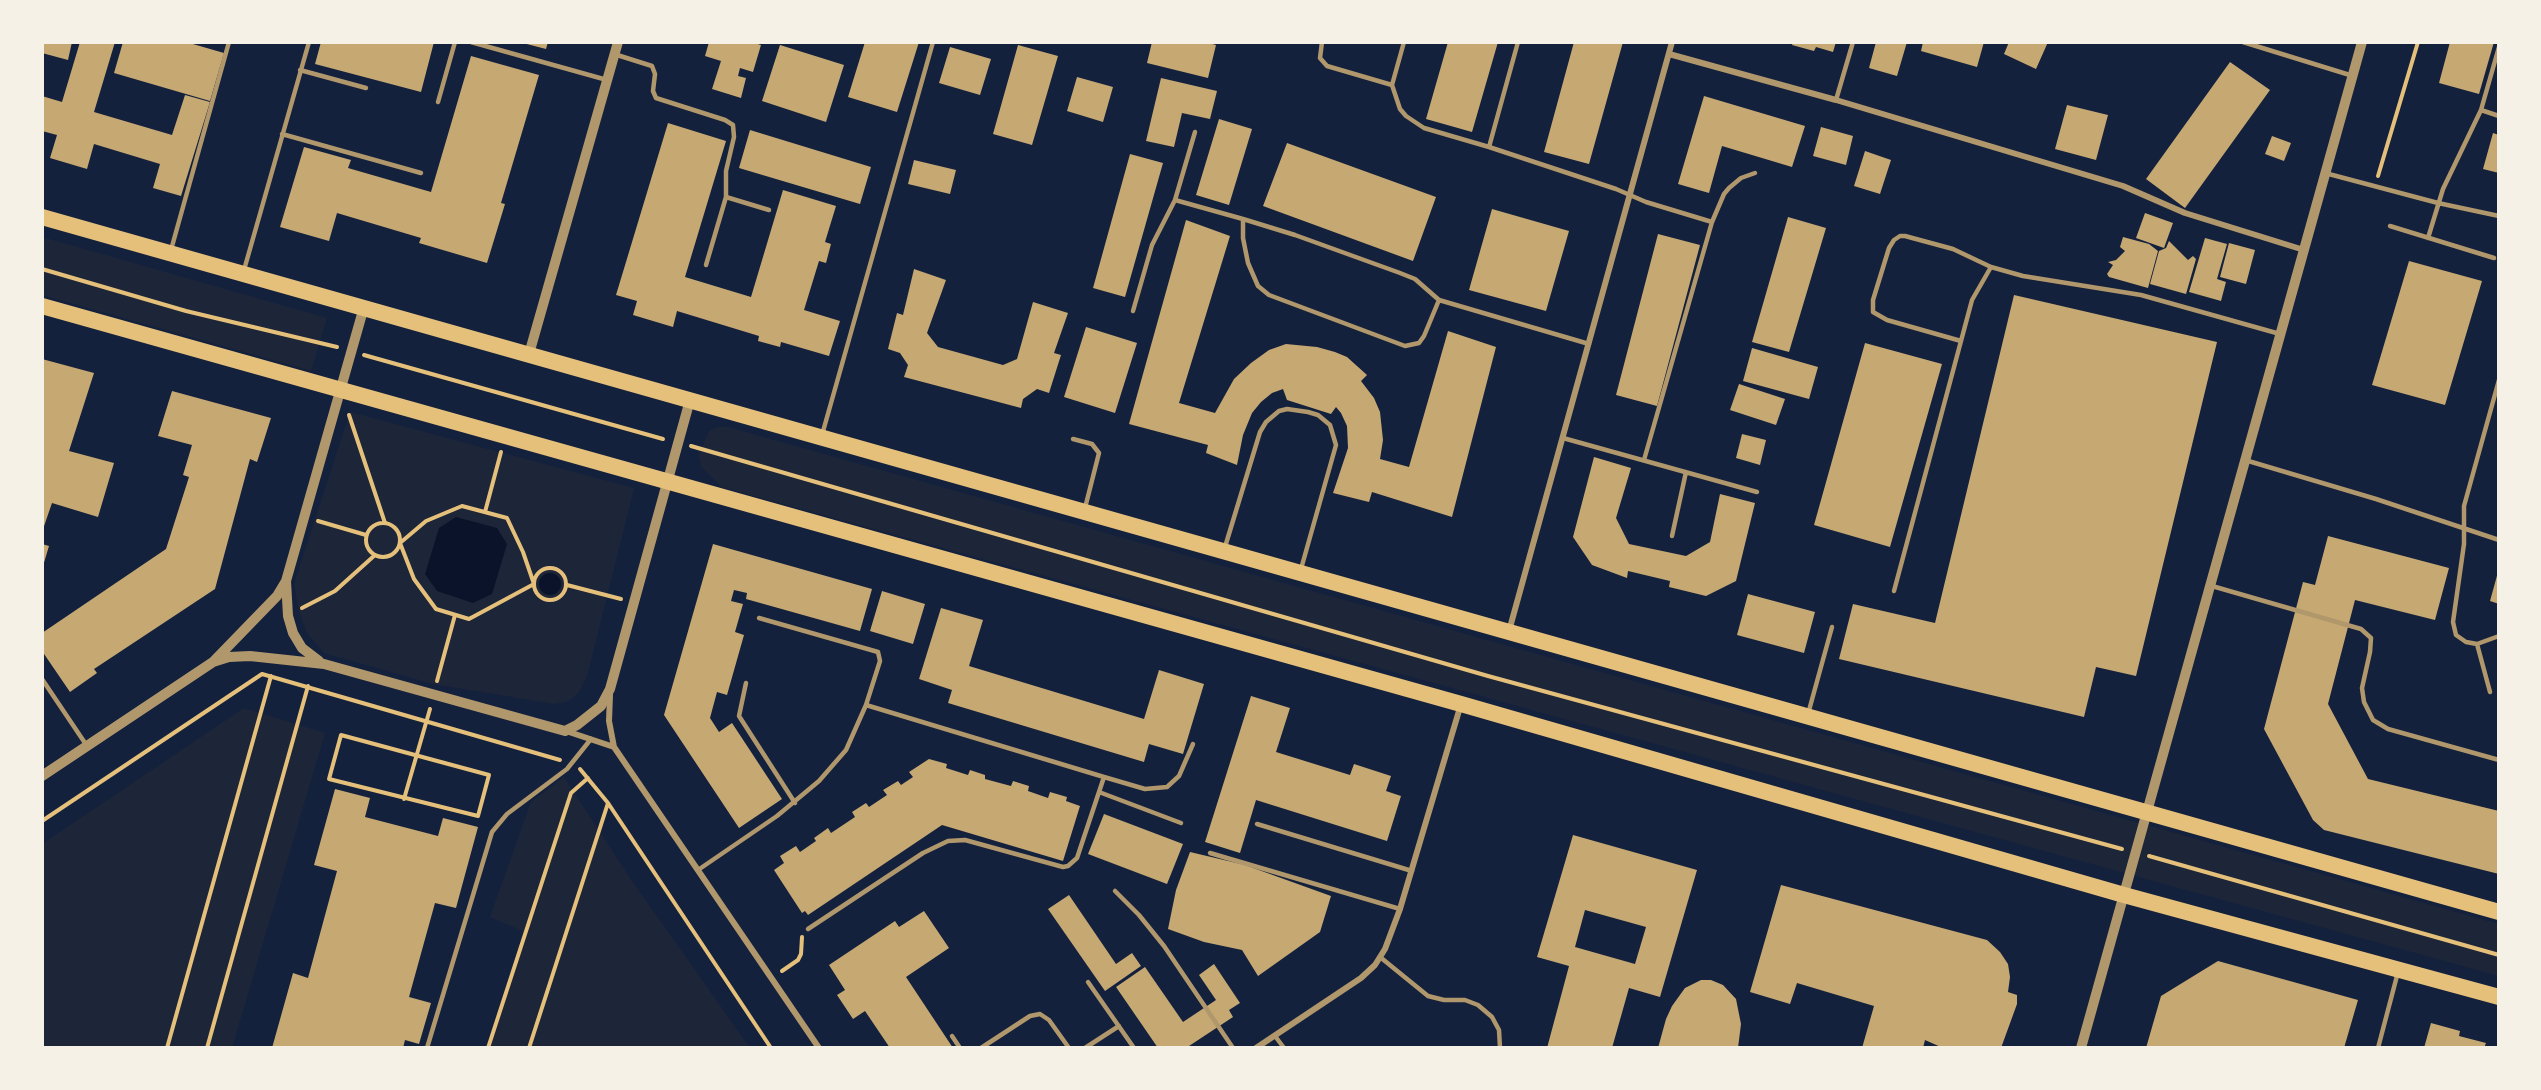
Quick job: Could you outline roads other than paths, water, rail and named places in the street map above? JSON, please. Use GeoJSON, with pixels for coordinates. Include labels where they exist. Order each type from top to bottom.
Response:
{"type":"FeatureCollection","features":[{"type":"Feature","properties":{"kind":"highway"},"geometry":{"type":"LineString","coordinates":[[42,217],[2499,912]]}},
{"type":"Feature","properties":{"kind":"highway"},"geometry":{"type":"LineString","coordinates":[[42,306],[1461,704],[2124,895],[2499,998]]}},
{"type":"Feature","properties":{"kind":"street"},"geometry":{"type":"LineString","coordinates":[[529,354],[618,42]]}},
{"type":"Feature","properties":{"kind":"street"},"geometry":{"type":"LineString","coordinates":[[1509,631],[1672,42]]}},
{"type":"Feature","properties":{"kind":"street"},"geometry":{"type":"LineString","coordinates":[[2081,1048],[2362,42]]}},
{"type":"Feature","properties":{"kind":"street"},"geometry":{"type":"LineString","coordinates":[[1668,54],[1836,100],[2123,186],[2185,213],[2304,250]]}},
{"type":"Feature","properties":{"kind":"street"},"geometry":{"type":"LineString","coordinates":[[324,664],[302,648],[293,633],[288,616],[286,581],[364,308]]}},
{"type":"Feature","properties":{"kind":"street"},"geometry":{"type":"LineString","coordinates":[[690,400],[610,689],[609,721],[614,747],[819,1048]]}},
{"type":"Feature","properties":{"kind":"street"},"geometry":{"type":"LineString","coordinates":[[42,776],[213,662],[269,605],[286,581]]}},
{"type":"Feature","properties":{"kind":"street"},"geometry":{"type":"LineString","coordinates":[[213,662],[229,657],[250,656],[324,664],[565,731],[614,747]]}},
{"type":"Feature","properties":{"kind":"street"},"geometry":{"type":"LineString","coordinates":[[565,731],[594,713],[610,689]]}},
{"type":"Feature","properties":{"kind":"street"},"geometry":{"type":"LineString","coordinates":[[1256,1048],[1350,986],[1369,971],[1380,957],[1391,937],[1400,909],[1461,704]]}},
{"type":"Feature","properties":{"kind":"lane"},"geometry":{"type":"LineString","coordinates":[[171,253],[228,42]]}},
{"type":"Feature","properties":{"kind":"lane"},"geometry":{"type":"LineString","coordinates":[[243,273],[309,42]]}},
{"type":"Feature","properties":{"kind":"lane"},"geometry":{"type":"LineString","coordinates":[[438,102],[455,42]]}},
{"type":"Feature","properties":{"kind":"lane"},"geometry":{"type":"LineString","coordinates":[[471,42],[607,80]]}},
{"type":"Feature","properties":{"kind":"lane"},"geometry":{"type":"LineString","coordinates":[[821,436],[933,42]]}},
{"type":"Feature","properties":{"kind":"lane"},"geometry":{"type":"LineString","coordinates":[[1322,42],[1320,58],[1327,66],[1392,85]]}},
{"type":"Feature","properties":{"kind":"lane"},"geometry":{"type":"LineString","coordinates":[[1404,42],[1392,85],[1400,109],[1424,128],[1600,183],[1712,222]]}},
{"type":"Feature","properties":{"kind":"lane"},"geometry":{"type":"LineString","coordinates":[[1489,147],[1518,42]]}},
{"type":"Feature","properties":{"kind":"lane"},"geometry":{"type":"LineString","coordinates":[[1836,100],[1853,42]]}},
{"type":"Feature","properties":{"kind":"lane"},"geometry":{"type":"LineString","coordinates":[[2243,42],[2353,76]]}},
{"type":"Feature","properties":{"kind":"lane"},"geometry":{"type":"LineString","coordinates":[[2428,238],[2438,203],[2481,110],[2499,47]]}},
{"type":"Feature","properties":{"kind":"lane"},"geometry":{"type":"LineString","coordinates":[[614,54],[652,66],[655,74],[653,91],[656,98],[725,120],[733,125],[734,137],[726,171],[726,197],[706,265]]}},
{"type":"Feature","properties":{"kind":"lane"},"geometry":{"type":"LineString","coordinates":[[300,70],[366,88]]}},
{"type":"Feature","properties":{"kind":"lane"},"geometry":{"type":"LineString","coordinates":[[2481,110],[2499,116]]}},
{"type":"Feature","properties":{"kind":"lane"},"geometry":{"type":"LineString","coordinates":[[1133,311],[1152,245],[1175,200],[1195,132]]}},
{"type":"Feature","properties":{"kind":"lane"},"geometry":{"type":"LineString","coordinates":[[282,134],[421,173]]}},
{"type":"Feature","properties":{"kind":"lane"},"geometry":{"type":"LineString","coordinates":[[1644,460],[1712,222],[1729,188],[1741,178],[1755,173]]}},
{"type":"Feature","properties":{"kind":"lane"},"geometry":{"type":"LineString","coordinates":[[2325,173],[2438,203],[2499,216]]}},
{"type":"Feature","properties":{"kind":"lane"},"geometry":{"type":"LineString","coordinates":[[726,197],[769,210]]}},
{"type":"Feature","properties":{"kind":"lane"},"geometry":{"type":"LineString","coordinates":[[1175,200],[1294,235],[1401,273],[1415,279],[1439,300],[1589,344]]}},
{"type":"Feature","properties":{"kind":"lane"},"geometry":{"type":"LineString","coordinates":[[1243,219],[1243,238],[1248,263],[1258,286],[1269,295],[1405,346],[1419,343],[1439,300]]}},
{"type":"Feature","properties":{"kind":"lane"},"geometry":{"type":"LineString","coordinates":[[2390,226],[2494,258]]}},
{"type":"Feature","properties":{"kind":"lane"},"geometry":{"type":"LineString","coordinates":[[1961,341],[1887,320],[1873,312],[1873,300],[1889,248],[1900,236],[1953,249],[1991,267],[2023,276],[2141,295],[2280,334]]}},
{"type":"Feature","properties":{"kind":"lane"},"geometry":{"type":"LineString","coordinates":[[1894,591],[1972,300],[1991,267]]}},
{"type":"Feature","properties":{"kind":"lane"},"geometry":{"type":"LineString","coordinates":[[2499,380],[2497,398],[2466,498],[2463,550],[2453,622],[2456,635],[2460,639],[2477,644],[2499,636]]}},
{"type":"Feature","properties":{"kind":"lane"},"geometry":{"type":"LineString","coordinates":[[1224,550],[1260,432],[1266,422],[1279,411],[1287,409],[1308,412],[1330,425],[1336,445],[1300,572]]}},
{"type":"Feature","properties":{"kind":"lane"},"geometry":{"type":"LineString","coordinates":[[1563,438],[1757,492]]}},
{"type":"Feature","properties":{"kind":"lane"},"geometry":{"type":"LineString","coordinates":[[1073,439],[1092,444],[1099,453],[1084,510]]}},
{"type":"Feature","properties":{"kind":"lane"},"geometry":{"type":"LineString","coordinates":[[2245,460],[2336,486],[2499,540]]}},
{"type":"Feature","properties":{"kind":"lane"},"geometry":{"type":"LineString","coordinates":[[1672,536],[1686,472]]}},
{"type":"Feature","properties":{"kind":"lane"},"geometry":{"type":"LineString","coordinates":[[2210,586],[2361,629],[2371,639],[2362,688],[2364,702],[2373,720],[2388,729],[2499,760]]}},
{"type":"Feature","properties":{"kind":"lane"},"geometry":{"type":"LineString","coordinates":[[698,870],[795,802],[838,761],[853,736],[880,661],[878,652],[759,618]]}},
{"type":"Feature","properties":{"kind":"lane"},"geometry":{"type":"LineString","coordinates":[[1807,716],[1832,627]]}},
{"type":"Feature","properties":{"kind":"lane"},"geometry":{"type":"LineString","coordinates":[[2477,644],[2490,692]]}},
{"type":"Feature","properties":{"kind":"lane"},"geometry":{"type":"LineString","coordinates":[[42,679],[87,746]]}},
{"type":"Feature","properties":{"kind":"lane"},"geometry":{"type":"LineString","coordinates":[[746,683],[739,716],[795,802]]}},
{"type":"Feature","properties":{"kind":"lane"},"geometry":{"type":"LineString","coordinates":[[866,705],[1145,789],[1167,787],[1179,776],[1193,744]]}},
{"type":"Feature","properties":{"kind":"lane"},"geometry":{"type":"LineString","coordinates":[[427,1048],[492,832],[507,814],[572,764],[591,740]]}},
{"type":"Feature","properties":{"kind":"lane"},"geometry":{"type":"LineString","coordinates":[[808,929],[923,853],[948,841],[965,840],[1063,867],[1068,866],[1077,858],[1104,777]]}},
{"type":"Feature","properties":{"kind":"lane"},"geometry":{"type":"LineString","coordinates":[[1099,792],[1181,823]]}},
{"type":"Feature","properties":{"kind":"lane"},"geometry":{"type":"LineString","coordinates":[[1257,824],[1412,871]]}},
{"type":"Feature","properties":{"kind":"lane"},"geometry":{"type":"LineString","coordinates":[[1210,853],[1400,909]]}},
{"type":"Feature","properties":{"kind":"lane"},"geometry":{"type":"LineString","coordinates":[[1115,891],[1139,915],[1164,946],[1233,1048]]}},
{"type":"Feature","properties":{"kind":"lane"},"geometry":{"type":"LineString","coordinates":[[1380,957],[1428,996],[1444,1000],[1465,1000],[1478,1005],[1492,1017],[1499,1030],[1500,1048]]}},
{"type":"Feature","properties":{"kind":"lane"},"geometry":{"type":"LineString","coordinates":[[2378,1048],[2399,969]]}},
{"type":"Feature","properties":{"kind":"lane"},"geometry":{"type":"LineString","coordinates":[[1088,982],[1134,1048]]}},
{"type":"Feature","properties":{"kind":"lane"},"geometry":{"type":"LineString","coordinates":[[981,1048],[1030,1016],[1040,1014],[1049,1020],[1069,1048]]}},
{"type":"Feature","properties":{"kind":"lane"},"geometry":{"type":"LineString","coordinates":[[1085,1048],[1119,1026]]}},
{"type":"Feature","properties":{"kind":"lane"},"geometry":{"type":"LineString","coordinates":[[1275,1035],[1284,1048]]}},
{"type":"Feature","properties":{"kind":"lane"},"geometry":{"type":"LineString","coordinates":[[952,1036],[960,1048]]}}]}
